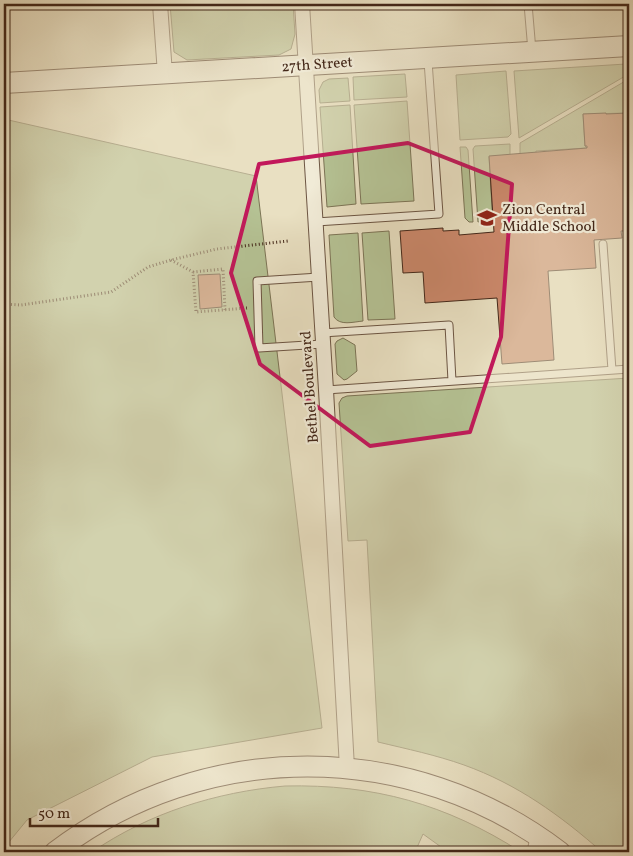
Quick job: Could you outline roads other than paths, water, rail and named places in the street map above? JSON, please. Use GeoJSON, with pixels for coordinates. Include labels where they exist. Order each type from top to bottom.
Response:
{"type":"FeatureCollection","features":[{"type":"Feature","properties":{"kind":"street"},"geometry":{"type":"LineString","coordinates":[[160,4],[164,74]]}},
{"type":"Feature","properties":{"kind":"street","name":"Bethel Boulevard"},"geometry":{"type":"LineString","coordinates":[[302,4],[347,768]]}},
{"type":"Feature","properties":{"kind":"street","name":"27th Street"},"geometry":{"type":"LineString","coordinates":[[4,83],[629,46]]}},
{"type":"Feature","properties":{"kind":"street"},"geometry":{"type":"LineString","coordinates":[[55,852],[88,829],[124,809],[161,793],[200,780],[272,767],[321,766],[397,776],[445,790],[492,809],[533,843],[560,852]]}},
{"type":"Feature","properties":{"kind":"lane"},"geometry":{"type":"LineString","coordinates":[[528,4],[532,51]]}},
{"type":"Feature","properties":{"kind":"lane"},"geometry":{"type":"LineString","coordinates":[[316,222],[439,214],[428,58]]}},
{"type":"Feature","properties":{"kind":"lane"},"geometry":{"type":"LineString","coordinates":[[603,244],[612,370]]}},
{"type":"Feature","properties":{"kind":"lane"},"geometry":{"type":"LineString","coordinates":[[319,277],[257,281],[259,348],[449,325],[452,381]]}},
{"type":"Feature","properties":{"kind":"lane"},"geometry":{"type":"LineString","coordinates":[[326,390],[629,369]]}},
{"type":"Feature","properties":{"kind":"place","name":"Zion Central Middle School"},"geometry":{"type":"Point","coordinates":[487,218]}}]}
